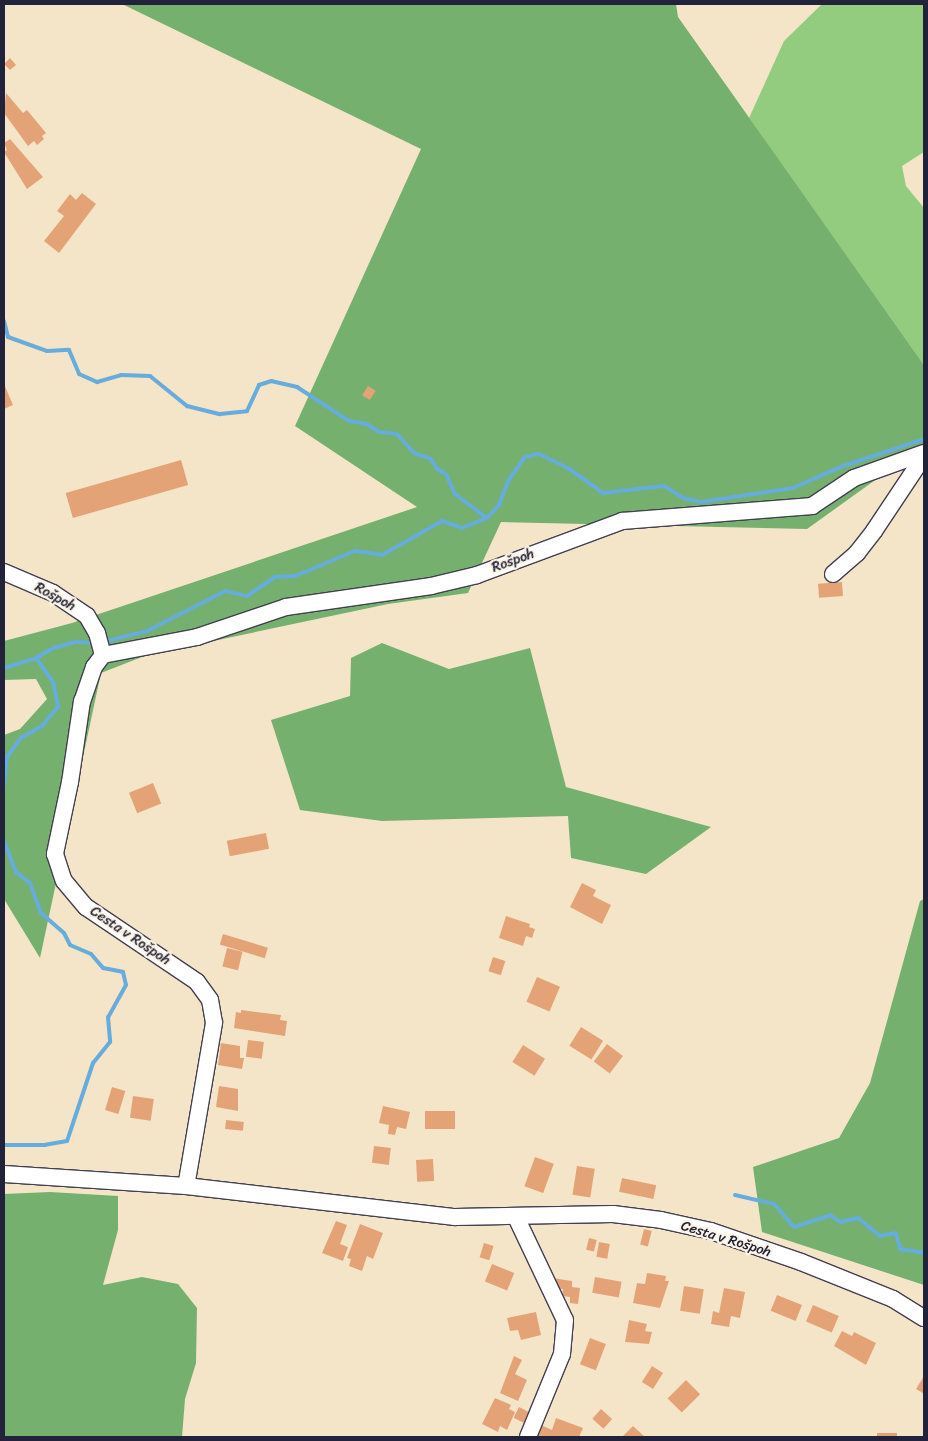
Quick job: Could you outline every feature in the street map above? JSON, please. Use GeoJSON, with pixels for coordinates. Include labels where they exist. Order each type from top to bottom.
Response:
{"type":"FeatureCollection","features":[{"type":"Feature","properties":{"kind":"street"},"geometry":{"type":"LineString","coordinates":[[833,574],[857,553],[874,531],[924,455]]}},
{"type":"Feature","properties":{"kind":"street","name":"Rošpoh"},"geometry":{"type":"LineString","coordinates":[[4,572],[67,601],[87,616],[100,645],[197,637],[286,607],[431,586],[476,575],[622,521],[812,506],[854,478],[924,455]]}},
{"type":"Feature","properties":{"kind":"street","name":"Cesta v Rošpoh"},"geometry":{"type":"LineString","coordinates":[[100,645],[82,701],[70,782],[55,854],[64,881],[86,907],[197,982],[210,1000],[214,1023],[186,1186]]}},
{"type":"Feature","properties":{"kind":"street","name":"Cesta v Rošpoh"},"geometry":{"type":"LineString","coordinates":[[4,1174],[186,1186],[371,1210],[455,1217],[614,1214],[711,1231],[884,1295],[924,1318]]}},
{"type":"Feature","properties":{"kind":"street"},"geometry":{"type":"LineString","coordinates":[[516,1217],[565,1320],[566,1335],[542,1409],[528,1437]]}},
{"type":"Feature","properties":{"kind":"green space"},"geometry":{"type":"Polygon","coordinates":[[[122,4],[676,4],[678,17],[924,365],[924,445],[807,529],[501,522],[468,593],[388,604],[147,655],[101,673],[40,958],[4,899],[4,735],[20,729],[47,699],[36,679],[4,680],[4,641],[72,623],[417,507],[295,426],[421,149],[122,4]]]}},
{"type":"Feature","properties":{"kind":"green space"},"geometry":{"type":"Polygon","coordinates":[[[822,4],[924,4],[924,152],[902,166],[906,186],[924,208],[924,365],[749,118],[784,41],[822,4]]]}},
{"type":"Feature","properties":{"kind":"green space"},"geometry":{"type":"Polygon","coordinates":[[[382,643],[449,669],[530,648],[566,787],[711,827],[646,874],[571,858],[568,816],[382,821],[300,810],[271,720],[350,696],[351,658],[382,643]]]}},
{"type":"Feature","properties":{"kind":"green space"},"geometry":{"type":"Polygon","coordinates":[[[924,899],[924,1285],[762,1232],[753,1167],[839,1138],[870,1083],[920,901],[924,899]]]}},
{"type":"Feature","properties":{"kind":"green space"},"geometry":{"type":"Polygon","coordinates":[[[50,1192],[118,1196],[118,1230],[103,1285],[142,1277],[178,1284],[197,1308],[196,1363],[185,1399],[182,1437],[4,1437],[4,1194],[50,1192]]]}},
{"type":"Feature","properties":{"kind":"building"},"geometry":{"type":"Polygon","coordinates":[[[10,58],[16,65],[10,70],[4,64],[10,58]]]}},
{"type":"Feature","properties":{"kind":"building"},"geometry":{"type":"Polygon","coordinates":[[[6,93],[23,113],[27,110],[46,133],[42,136],[44,139],[37,145],[34,141],[28,146],[4,113],[6,93]]]}},
{"type":"Feature","properties":{"kind":"building"},"geometry":{"type":"Polygon","coordinates":[[[10,139],[43,177],[27,189],[4,152],[7,150],[4,143],[10,139]]]}},
{"type":"Feature","properties":{"kind":"building"},"geometry":{"type":"Polygon","coordinates":[[[82,193],[96,204],[59,253],[44,241],[64,216],[57,211],[70,194],[76,200],[82,193]]]}},
{"type":"Feature","properties":{"kind":"building"},"geometry":{"type":"Polygon","coordinates":[[[4,384],[13,405],[4,409],[4,384]]]}},
{"type":"Feature","properties":{"kind":"building"},"geometry":{"type":"Polygon","coordinates":[[[368,386],[376,391],[370,400],[362,395],[368,386]]]}},
{"type":"Feature","properties":{"kind":"building"},"geometry":{"type":"Polygon","coordinates":[[[181,460],[188,485],[73,518],[66,493],[181,460]]]}},
{"type":"Feature","properties":{"kind":"building"},"geometry":{"type":"Polygon","coordinates":[[[842,582],[843,596],[819,598],[818,584],[842,582]]]}},
{"type":"Feature","properties":{"kind":"building"},"geometry":{"type":"Polygon","coordinates":[[[153,783],[161,803],[137,813],[129,793],[153,783]]]}},
{"type":"Feature","properties":{"kind":"building"},"geometry":{"type":"Polygon","coordinates":[[[266,833],[269,849],[230,856],[227,841],[266,833]]]}},
{"type":"Feature","properties":{"kind":"building"},"geometry":{"type":"Polygon","coordinates":[[[582,883],[596,890],[593,896],[611,905],[602,924],[570,907],[582,883]]]}},
{"type":"Feature","properties":{"kind":"building"},"geometry":{"type":"Polygon","coordinates":[[[506,916],[530,924],[529,927],[535,929],[532,938],[526,936],[523,946],[499,938],[506,916]]]}},
{"type":"Feature","properties":{"kind":"building"},"geometry":{"type":"Polygon","coordinates":[[[223,934],[268,948],[265,958],[220,945],[223,934]]]}},
{"type":"Feature","properties":{"kind":"building"},"geometry":{"type":"Polygon","coordinates":[[[227,948],[243,952],[238,970],[222,966],[227,948]]]}},
{"type":"Feature","properties":{"kind":"building"},"geometry":{"type":"Polygon","coordinates":[[[493,957],[505,961],[501,975],[488,971],[493,957]]]}},
{"type":"Feature","properties":{"kind":"building"},"geometry":{"type":"Polygon","coordinates":[[[537,977],[560,987],[549,1012],[526,1002],[537,977]]]}},
{"type":"Feature","properties":{"kind":"building"},"geometry":{"type":"Polygon","coordinates":[[[241,1010],[281,1015],[280,1020],[287,1021],[285,1036],[234,1028],[236,1012],[241,1013],[241,1010]]]}},
{"type":"Feature","properties":{"kind":"building"},"geometry":{"type":"Polygon","coordinates":[[[581,1027],[603,1041],[591,1059],[569,1046],[581,1027]]]}},
{"type":"Feature","properties":{"kind":"building"},"geometry":{"type":"Polygon","coordinates":[[[248,1040],[264,1042],[262,1059],[246,1057],[248,1040]]]}},
{"type":"Feature","properties":{"kind":"building"},"geometry":{"type":"Polygon","coordinates":[[[221,1043],[240,1046],[240,1058],[244,1058],[242,1069],[218,1065],[221,1043]]]}},
{"type":"Feature","properties":{"kind":"building"},"geometry":{"type":"Polygon","coordinates":[[[607,1044],[623,1056],[610,1074],[594,1062],[607,1044]]]}},
{"type":"Feature","properties":{"kind":"building"},"geometry":{"type":"Polygon","coordinates":[[[523,1045],[545,1059],[534,1076],[512,1062],[523,1045]]]}},
{"type":"Feature","properties":{"kind":"building"},"geometry":{"type":"Polygon","coordinates":[[[219,1086],[238,1089],[238,1111],[216,1107],[219,1086]]]}},
{"type":"Feature","properties":{"kind":"building"},"geometry":{"type":"Polygon","coordinates":[[[112,1087],[125,1091],[118,1114],[105,1110],[112,1087]]]}},
{"type":"Feature","properties":{"kind":"building"},"geometry":{"type":"Polygon","coordinates":[[[133,1096],[154,1099],[151,1121],[130,1118],[133,1096]]]}},
{"type":"Feature","properties":{"kind":"building"},"geometry":{"type":"Polygon","coordinates":[[[383,1106],[410,1112],[406,1129],[397,1127],[395,1135],[388,1134],[389,1125],[379,1123],[383,1106]]]}},
{"type":"Feature","properties":{"kind":"building"},"geometry":{"type":"Polygon","coordinates":[[[425,1111],[455,1111],[455,1129],[425,1129],[425,1111]]]}},
{"type":"Feature","properties":{"kind":"building"},"geometry":{"type":"Polygon","coordinates":[[[226,1120],[244,1122],[243,1131],[225,1129],[226,1120]]]}},
{"type":"Feature","properties":{"kind":"building"},"geometry":{"type":"Polygon","coordinates":[[[374,1146],[391,1148],[389,1165],[372,1163],[374,1146]]]}},
{"type":"Feature","properties":{"kind":"building"},"geometry":{"type":"Polygon","coordinates":[[[535,1157],[554,1164],[543,1193],[524,1186],[535,1157]]]}},
{"type":"Feature","properties":{"kind":"building"},"geometry":{"type":"Polygon","coordinates":[[[433,1159],[434,1181],[417,1182],[416,1160],[433,1159]]]}},
{"type":"Feature","properties":{"kind":"building"},"geometry":{"type":"Polygon","coordinates":[[[577,1166],[595,1169],[590,1197],[572,1195],[577,1166]]]}},
{"type":"Feature","properties":{"kind":"building"},"geometry":{"type":"Polygon","coordinates":[[[622,1178],[656,1185],[653,1199],[619,1192],[622,1178]]]}},
{"type":"Feature","properties":{"kind":"building"},"geometry":{"type":"Polygon","coordinates":[[[336,1221],[347,1225],[340,1244],[348,1247],[343,1261],[322,1253],[336,1221]]]}},
{"type":"Feature","properties":{"kind":"building"},"geometry":{"type":"Polygon","coordinates":[[[360,1224],[383,1233],[373,1259],[367,1256],[362,1271],[349,1266],[351,1259],[347,1258],[360,1224]]]}},
{"type":"Feature","properties":{"kind":"building"},"geometry":{"type":"Polygon","coordinates":[[[644,1229],[652,1231],[648,1246],[640,1245],[644,1229]]]}},
{"type":"Feature","properties":{"kind":"building"},"geometry":{"type":"Polygon","coordinates":[[[589,1238],[597,1240],[594,1252],[586,1250],[589,1238]]]}},
{"type":"Feature","properties":{"kind":"building"},"geometry":{"type":"Polygon","coordinates":[[[599,1242],[610,1244],[607,1259],[596,1257],[599,1242]]]}},
{"type":"Feature","properties":{"kind":"building"},"geometry":{"type":"Polygon","coordinates":[[[484,1243],[494,1246],[489,1260],[480,1257],[484,1243]]]}},
{"type":"Feature","properties":{"kind":"building"},"geometry":{"type":"Polygon","coordinates":[[[492,1264],[514,1273],[507,1291],[485,1282],[492,1264]]]}},
{"type":"Feature","properties":{"kind":"building"},"geometry":{"type":"Polygon","coordinates":[[[647,1273],[666,1276],[665,1281],[669,1281],[660,1308],[633,1303],[637,1283],[645,1284],[647,1273]]]}},
{"type":"Feature","properties":{"kind":"building"},"geometry":{"type":"Polygon","coordinates":[[[595,1277],[622,1282],[619,1297],[592,1293],[595,1277]]]}},
{"type":"Feature","properties":{"kind":"building"},"geometry":{"type":"Polygon","coordinates":[[[552,1278],[572,1281],[572,1287],[580,1288],[578,1304],[570,1303],[570,1297],[562,1296],[563,1289],[557,1289],[552,1278]]]}},
{"type":"Feature","properties":{"kind":"building"},"geometry":{"type":"Polygon","coordinates":[[[684,1286],[704,1289],[700,1314],[680,1311],[684,1286]]]}},
{"type":"Feature","properties":{"kind":"building"},"geometry":{"type":"Polygon","coordinates":[[[724,1288],[745,1292],[740,1318],[731,1316],[729,1327],[711,1324],[713,1311],[719,1313],[724,1288]]]}},
{"type":"Feature","properties":{"kind":"building"},"geometry":{"type":"Polygon","coordinates":[[[777,1295],[802,1305],[796,1321],[771,1311],[777,1295]]]}},
{"type":"Feature","properties":{"kind":"building"},"geometry":{"type":"Polygon","coordinates":[[[813,1305],[839,1316],[832,1333],[806,1322],[813,1305]]]}},
{"type":"Feature","properties":{"kind":"building"},"geometry":{"type":"Polygon","coordinates":[[[536,1312],[541,1335],[521,1340],[518,1330],[510,1331],[507,1318],[536,1312]]]}},
{"type":"Feature","properties":{"kind":"building"},"geometry":{"type":"Polygon","coordinates":[[[629,1320],[647,1324],[645,1331],[652,1332],[649,1344],[625,1342],[629,1320]]]}},
{"type":"Feature","properties":{"kind":"building"},"geometry":{"type":"Polygon","coordinates":[[[842,1331],[852,1336],[854,1332],[876,1343],[866,1365],[834,1346],[842,1331]]]}},
{"type":"Feature","properties":{"kind":"building"},"geometry":{"type":"Polygon","coordinates":[[[590,1338],[606,1344],[596,1370],[580,1364],[590,1338]]]}},
{"type":"Feature","properties":{"kind":"building"},"geometry":{"type":"Polygon","coordinates":[[[514,1356],[522,1360],[515,1374],[527,1380],[518,1401],[500,1393],[514,1356]]]}},
{"type":"Feature","properties":{"kind":"building"},"geometry":{"type":"Polygon","coordinates":[[[652,1366],[663,1373],[653,1389],[642,1382],[652,1366]]]}},
{"type":"Feature","properties":{"kind":"building"},"geometry":{"type":"Polygon","coordinates":[[[924,1376],[924,1391],[923,1393],[916,1389],[924,1376]]]}},
{"type":"Feature","properties":{"kind":"building"},"geometry":{"type":"Polygon","coordinates":[[[686,1380],[700,1394],[682,1413],[668,1398],[686,1380]]]}},
{"type":"Feature","properties":{"kind":"building"},"geometry":{"type":"Polygon","coordinates":[[[495,1398],[511,1405],[509,1409],[515,1412],[507,1430],[500,1426],[498,1432],[482,1424],[495,1398]]]}},
{"type":"Feature","properties":{"kind":"building"},"geometry":{"type":"Polygon","coordinates":[[[519,1407],[531,1413],[525,1424],[514,1418],[519,1407]]]}},
{"type":"Feature","properties":{"kind":"building"},"geometry":{"type":"Polygon","coordinates":[[[601,1409],[612,1419],[603,1429],[592,1419],[601,1409]]]}},
{"type":"Feature","properties":{"kind":"building"},"geometry":{"type":"Polygon","coordinates":[[[556,1418],[583,1428],[579,1437],[534,1437],[539,1424],[552,1430],[556,1418]]]}},
{"type":"Feature","properties":{"kind":"building"},"geometry":{"type":"Polygon","coordinates":[[[633,1426],[645,1437],[622,1437],[633,1426]]]}},
{"type":"Feature","properties":{"kind":"building"},"geometry":{"type":"Polygon","coordinates":[[[877,1433],[897,1433],[897,1437],[877,1437],[877,1433]]]}},
{"type":"Feature","properties":{"kind":"waterway"},"geometry":{"type":"LineString","coordinates":[[4,321],[8,337],[47,351],[69,350],[79,374],[97,382],[121,375],[150,376],[187,406],[220,414],[247,411],[259,385],[271,381],[297,387],[349,421],[367,424],[379,432],[397,434],[414,453],[431,459],[437,469],[446,474],[455,494],[487,518]]}},
{"type":"Feature","properties":{"kind":"waterway"},"geometry":{"type":"LineString","coordinates":[[103,642],[147,631],[225,591],[247,596],[275,577],[295,576],[355,551],[382,555],[442,521],[462,528],[487,518],[499,505],[508,481],[525,457],[539,454],[568,468],[603,493],[664,486],[683,498],[701,502],[793,488],[843,466],[924,439]]}},
{"type":"Feature","properties":{"kind":"waterway"},"geometry":{"type":"LineString","coordinates":[[4,668],[36,658],[53,648],[76,642],[96,643]]}},
{"type":"Feature","properties":{"kind":"waterway"},"geometry":{"type":"LineString","coordinates":[[4,785],[7,757],[21,738],[42,726],[58,707],[53,682],[36,658]]}},
{"type":"Feature","properties":{"kind":"waterway"},"geometry":{"type":"LineString","coordinates":[[4,841],[16,872],[30,883],[41,913],[64,933],[70,945],[91,954],[103,968],[123,972],[126,985],[108,1017],[110,1042],[93,1063],[67,1141],[45,1145],[4,1145]]}},
{"type":"Feature","properties":{"kind":"waterway"},"geometry":{"type":"LineString","coordinates":[[735,1195],[774,1204],[794,1227],[830,1215],[840,1222],[858,1218],[880,1236],[896,1233],[900,1249],[924,1253]]}}]}
